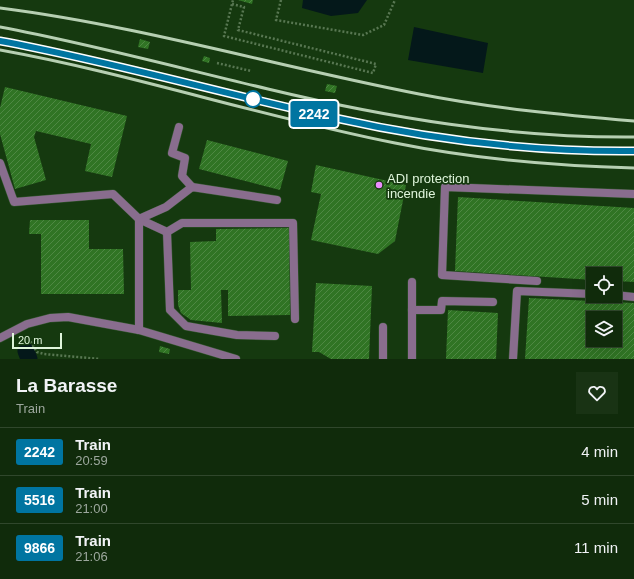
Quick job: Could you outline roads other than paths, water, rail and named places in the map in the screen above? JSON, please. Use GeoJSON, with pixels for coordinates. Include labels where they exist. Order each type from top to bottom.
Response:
{"type":"FeatureCollection","features":[{"type":"Feature","properties":{"kind":"street"},"geometry":{"type":"LineString","coordinates":[[179,127],[172,153],[185,158],[182,176],[192,187],[277,200]]}},
{"type":"Feature","properties":{"kind":"street"},"geometry":{"type":"LineString","coordinates":[[0,163],[14,202],[113,194],[138,219],[167,232]]}},
{"type":"Feature","properties":{"kind":"street"},"geometry":{"type":"LineString","coordinates":[[138,219],[166,207],[192,187]]}},
{"type":"Feature","properties":{"kind":"street"},"geometry":{"type":"LineString","coordinates":[[537,281],[442,275],[445,187],[634,194]]}},
{"type":"Feature","properties":{"kind":"street"},"geometry":{"type":"LineString","coordinates":[[138,219],[139,330]]}},
{"type":"Feature","properties":{"kind":"street"},"geometry":{"type":"LineString","coordinates":[[167,232],[182,223],[293,223],[295,319]]}},
{"type":"Feature","properties":{"kind":"street"},"geometry":{"type":"LineString","coordinates":[[167,232],[170,310],[186,326],[237,335],[275,336]]}},
{"type":"Feature","properties":{"kind":"street"},"geometry":{"type":"LineString","coordinates":[[412,282],[412,359]]}},
{"type":"Feature","properties":{"kind":"street"},"geometry":{"type":"LineString","coordinates":[[514,359],[518,291],[586,294]]}},
{"type":"Feature","properties":{"kind":"street"},"geometry":{"type":"LineString","coordinates":[[622,296],[634,297]]}},
{"type":"Feature","properties":{"kind":"street"},"geometry":{"type":"LineString","coordinates":[[412,310],[440,310],[442,301],[492,302]]}},
{"type":"Feature","properties":{"kind":"street"},"geometry":{"type":"LineString","coordinates":[[0,338],[27,324],[50,318],[68,317],[139,330],[236,359]]}},
{"type":"Feature","properties":{"kind":"street"},"geometry":{"type":"LineString","coordinates":[[383,327],[383,359]]}},
{"type":"Feature","properties":{"kind":"waterway"},"geometry":{"type":"LineString","coordinates":[[26,351],[29,359]]}},
{"type":"Feature","properties":{"kind":"railway"},"geometry":{"type":"LineString","coordinates":[[0,8],[105,25],[446,99],[526,110],[634,121]]}},
{"type":"Feature","properties":{"kind":"railway"},"geometry":{"type":"LineString","coordinates":[[0,27],[101,49],[313,99],[404,117],[496,130],[542,134],[634,137]]}},
{"type":"Feature","properties":{"kind":"railway"},"geometry":{"type":"LineString","coordinates":[[0,41],[84,58],[251,99],[372,126],[484,143],[559,149],[634,151]]}},
{"type":"Feature","properties":{"kind":"railway"},"geometry":{"type":"LineString","coordinates":[[0,50],[99,71],[345,133],[425,149],[514,161],[574,166],[634,168]]}},
{"type":"Feature","properties":{"kind":"train","name":"2242"},"geometry":{"type":"LineString","coordinates":[[0,41],[102,61],[336,119],[429,136],[456,140],[556,149],[634,151]]}},
{"type":"Feature","properties":{"kind":"place","name":"ADI protection incendie"},"geometry":{"type":"Point","coordinates":[379,185]}}]}
